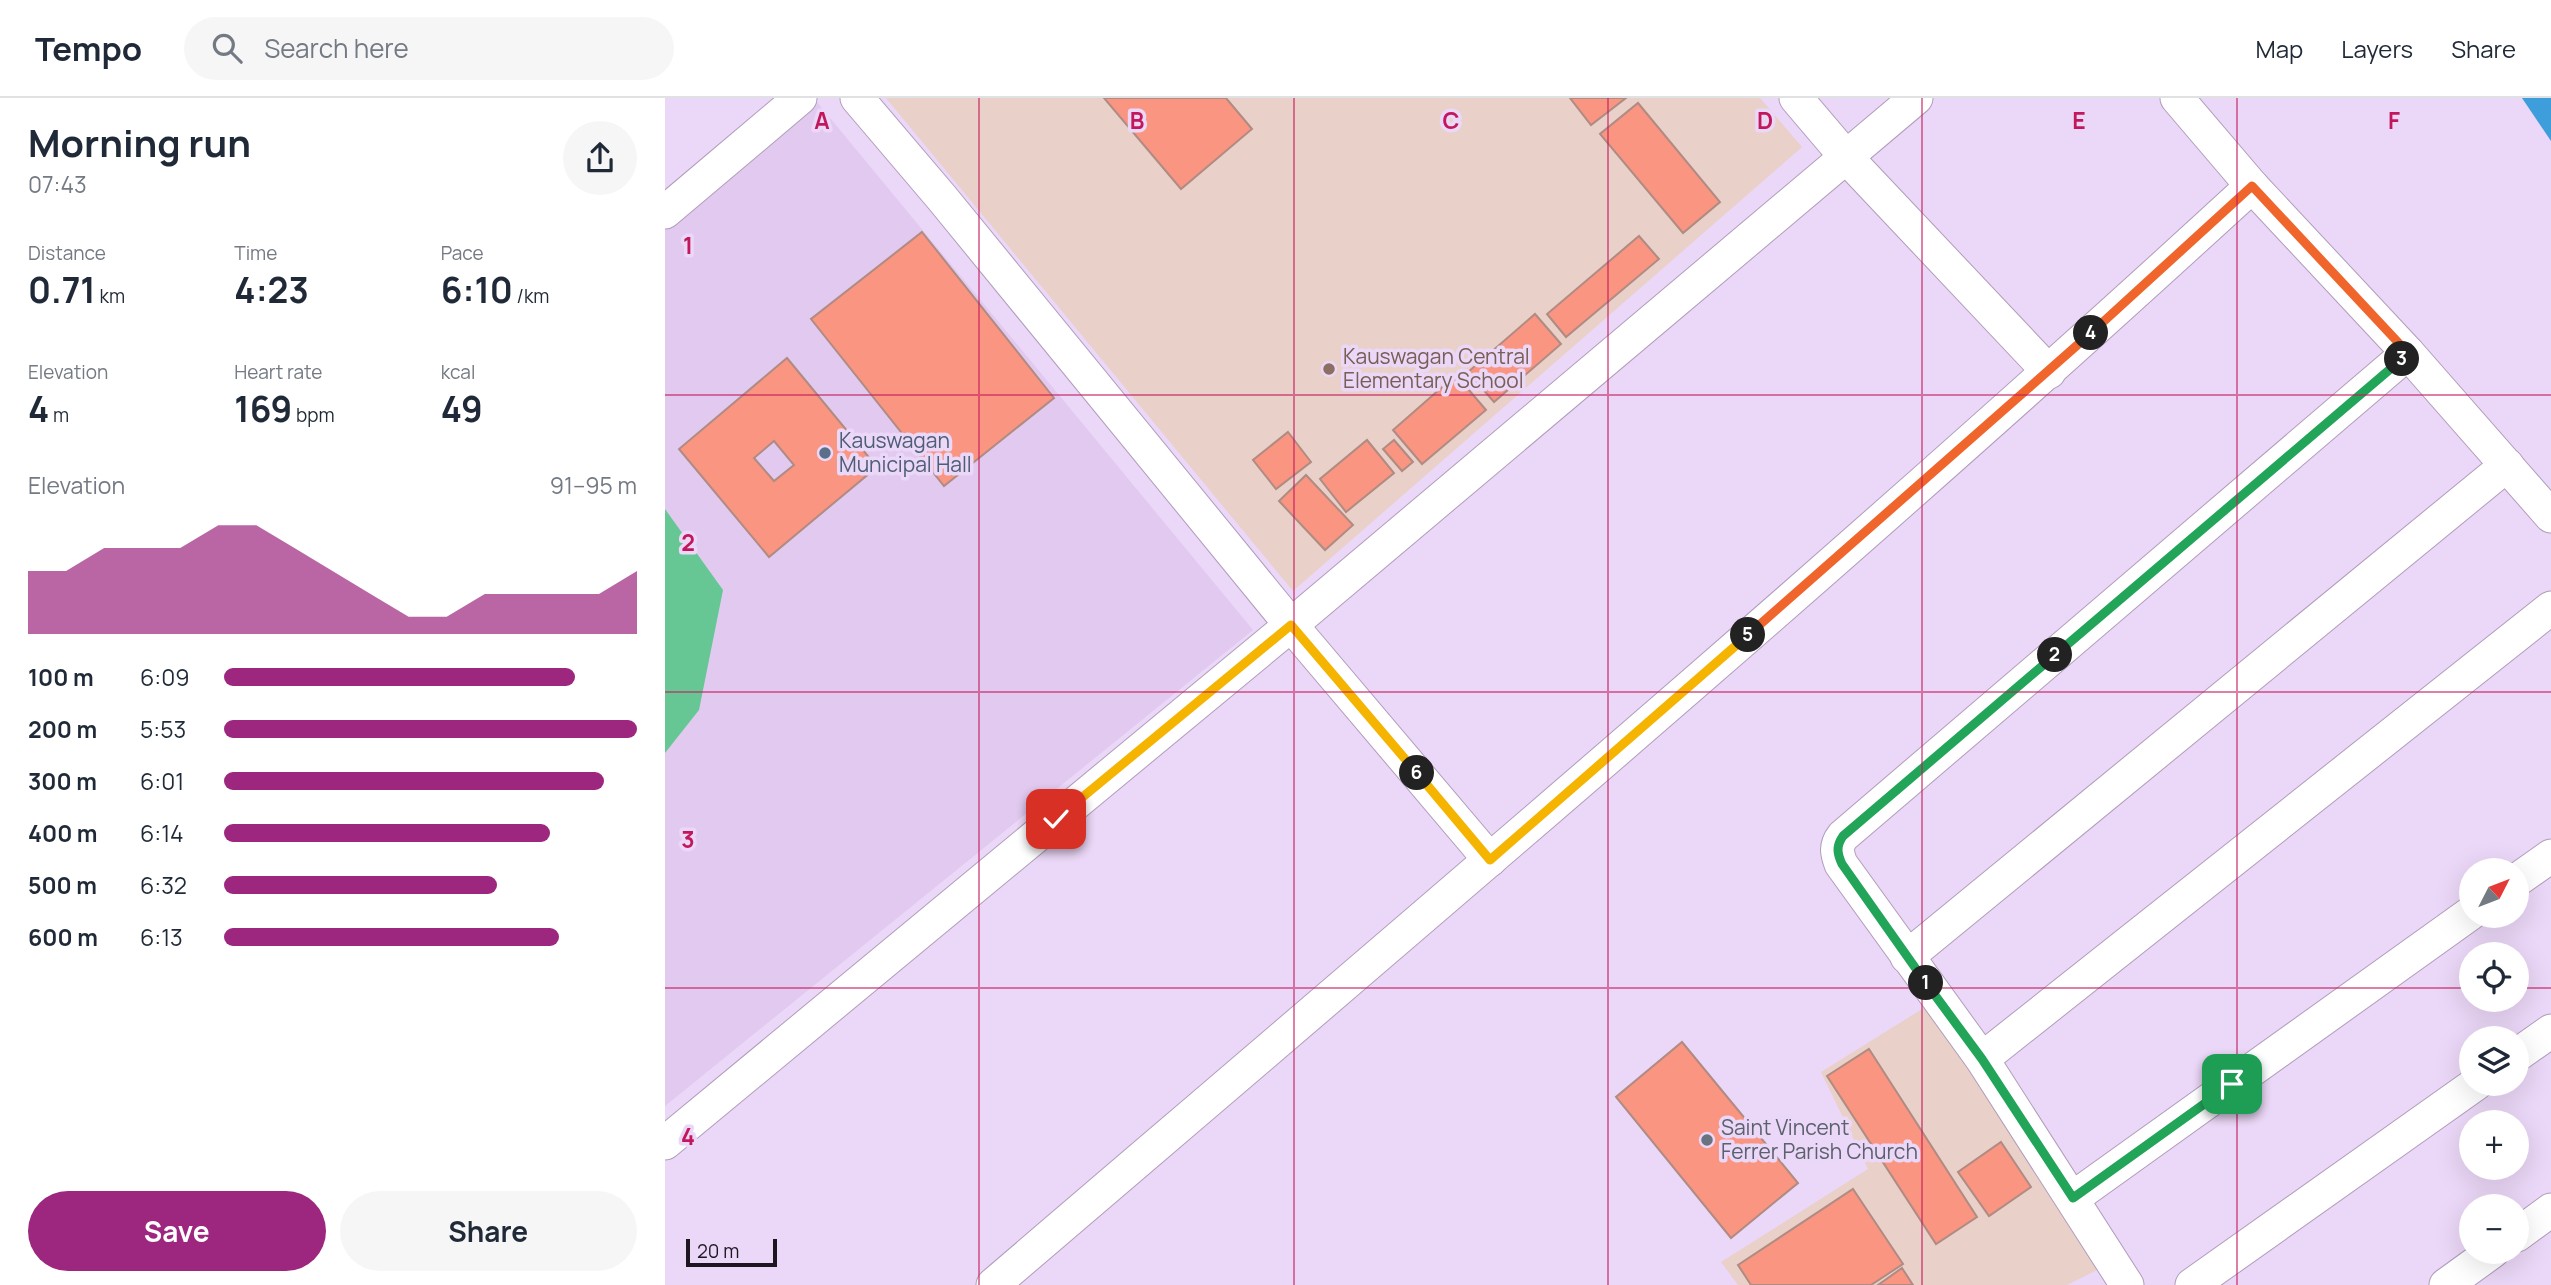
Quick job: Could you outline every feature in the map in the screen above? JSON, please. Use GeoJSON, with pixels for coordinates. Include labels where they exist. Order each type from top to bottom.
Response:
{"type":"FeatureCollection","features":[{"type":"Feature","properties":{"kind":"street"},"geometry":{"type":"LineString","coordinates":[[665,212],[800,98]]}},
{"type":"Feature","properties":{"kind":"street"},"geometry":{"type":"LineString","coordinates":[[857,98],[1291,625],[1490,860]]}},
{"type":"Feature","properties":{"kind":"street"},"geometry":{"type":"LineString","coordinates":[[1796,98],[1847,158],[2049,372]]}},
{"type":"Feature","properties":{"kind":"street"},"geometry":{"type":"LineString","coordinates":[[665,1143],[1291,625],[1916,98]]}},
{"type":"Feature","properties":{"kind":"street"},"geometry":{"type":"LineString","coordinates":[[2177,98],[2252,186],[2408,353],[2551,516]]}},
{"type":"Feature","properties":{"kind":"street"},"geometry":{"type":"LineString","coordinates":[[993,1285],[1490,860],[2049,372],[2252,186]]}},
{"type":"Feature","properties":{"kind":"street"},"geometry":{"type":"LineString","coordinates":[[2127,1285],[1982,1059],[1842,864],[1837,853],[1838,843],[2408,353]]}},
{"type":"Feature","properties":{"kind":"street"},"geometry":{"type":"LineString","coordinates":[[1907,957],[2507,465]]}},
{"type":"Feature","properties":{"kind":"street"},"geometry":{"type":"LineString","coordinates":[[1982,1059],[2551,608]]}},
{"type":"Feature","properties":{"kind":"street"},"geometry":{"type":"LineString","coordinates":[[2529,872],[2551,856]]}},
{"type":"Feature","properties":{"kind":"street"},"geometry":{"type":"LineString","coordinates":[[2073,1198],[2459,922]]}},
{"type":"Feature","properties":{"kind":"street"},"geometry":{"type":"LineString","coordinates":[[2529,1047],[2551,1031]]}},
{"type":"Feature","properties":{"kind":"street"},"geometry":{"type":"LineString","coordinates":[[2192,1285],[2459,1096]]}},
{"type":"Feature","properties":{"kind":"street"},"geometry":{"type":"LineString","coordinates":[[2529,1226],[2551,1210]]}},
{"type":"Feature","properties":{"kind":"street"},"geometry":{"type":"LineString","coordinates":[[2446,1285],[2475,1264]]}},
{"type":"Feature","properties":{"kind":"shaded area","name":"Kauswagan Central Elementary School"},"geometry":{"type":"Polygon","coordinates":[[[886,98],[1760,98],[1802,147],[1293,591],[886,98]]]}},
{"type":"Feature","properties":{"kind":"shaded area"},"geometry":{"type":"Polygon","coordinates":[[[816,101],[1253,630],[665,1106],[665,226],[816,101]]]}},
{"type":"Feature","properties":{"kind":"shaded area"},"geometry":{"type":"Polygon","coordinates":[[[1927,1006],[2101,1268],[2067,1285],[1738,1285],[1721,1262],[1868,1169],[1821,1072],[1927,1006]]]}},
{"type":"Feature","properties":{"kind":"green space"},"geometry":{"type":"Polygon","coordinates":[[[665,509],[723,590],[699,710],[665,753],[665,509]]]}},
{"type":"Feature","properties":{"kind":"water"},"geometry":{"type":"Polygon","coordinates":[[[2522,98],[2551,98],[2551,141],[2522,98]]]}},
{"type":"Feature","properties":{"kind":"building"},"geometry":{"type":"Polygon","coordinates":[[[1104,98],[1226,98],[1252,129],[1181,189],[1104,98]]]}},
{"type":"Feature","properties":{"kind":"building"},"geometry":{"type":"Polygon","coordinates":[[[1570,98],[1626,98],[1591,125],[1570,98]]]}},
{"type":"Feature","properties":{"kind":"building"},"geometry":{"type":"Polygon","coordinates":[[[1638,103],[1720,202],[1683,233],[1600,134],[1638,103]]]}},
{"type":"Feature","properties":{"kind":"building"},"geometry":{"type":"Polygon","coordinates":[[[922,232],[1054,398],[944,486],[811,319],[922,232]]]}},
{"type":"Feature","properties":{"kind":"building"},"geometry":{"type":"Polygon","coordinates":[[[1639,236],[1659,259],[1566,337],[1547,314],[1639,236]]]}},
{"type":"Feature","properties":{"kind":"building"},"geometry":{"type":"Polygon","coordinates":[[[1535,314],[1561,344],[1494,402],[1468,372],[1535,314]]]}},
{"type":"Feature","properties":{"kind":"building","name":"Kauswagan Municipal Hall"},"geometry":{"type":"Polygon","coordinates":[[[787,358],[877,467],[769,557],[679,449],[787,358]],[[774,441],[754,458],[774,481],[794,465],[774,441]]]}},
{"type":"Feature","properties":{"kind":"building"},"geometry":{"type":"Polygon","coordinates":[[[1456,375],[1486,410],[1422,464],[1393,430],[1456,375]]]}},
{"type":"Feature","properties":{"kind":"building"},"geometry":{"type":"Polygon","coordinates":[[[1288,432],[1311,462],[1276,489],[1253,460],[1288,432]]]}},
{"type":"Feature","properties":{"kind":"building"},"geometry":{"type":"Polygon","coordinates":[[[1367,440],[1394,473],[1346,512],[1320,479],[1367,440]]]}},
{"type":"Feature","properties":{"kind":"building"},"geometry":{"type":"Polygon","coordinates":[[[1394,440],[1413,462],[1402,471],[1383,449],[1394,440]]]}},
{"type":"Feature","properties":{"kind":"building"},"geometry":{"type":"Polygon","coordinates":[[[1306,475],[1353,525],[1325,550],[1279,501],[1306,475]]]}},
{"type":"Feature","properties":{"kind":"building","name":"Saint Vincent Ferrer Parish Church"},"geometry":{"type":"Polygon","coordinates":[[[1682,1042],[1798,1183],[1731,1238],[1616,1097],[1682,1042]]]}},
{"type":"Feature","properties":{"kind":"building"},"geometry":{"type":"Polygon","coordinates":[[[1869,1049],[1977,1217],[1936,1244],[1827,1076],[1869,1049]]]}},
{"type":"Feature","properties":{"kind":"building"},"geometry":{"type":"Polygon","coordinates":[[[2001,1142],[2031,1187],[1989,1216],[1958,1172],[2001,1142]]]}},
{"type":"Feature","properties":{"kind":"building"},"geometry":{"type":"Polygon","coordinates":[[[1853,1189],[1903,1264],[1871,1285],[1751,1285],[1738,1265],[1853,1189]]]}},
{"type":"Feature","properties":{"kind":"building"},"geometry":{"type":"Polygon","coordinates":[[[1902,1268],[1913,1285],[1878,1285],[1902,1268]]]}},
{"type":"Feature","properties":{"kind":"place","name":"Kauswagan Central Elementary School"},"geometry":{"type":"Point","coordinates":[1329,369]}},
{"type":"Feature","properties":{"kind":"place","name":"Kauswagan Municipal Hall"},"geometry":{"type":"Point","coordinates":[825,453]}},
{"type":"Feature","properties":{"kind":"place","name":"Saint Vincent Ferrer Parish Church"},"geometry":{"type":"Point","coordinates":[1707,1140]}},
{"type":"Feature","properties":{"kind":"route"},"geometry":{"type":"LineString","coordinates":[[1056,819],[1291,625],[1490,860],[2049,372],[2252,186],[2408,353],[1843,836],[1838,843],[1837,853],[1907,957],[1982,1059],[2073,1198],[2232,1084]]}}]}
